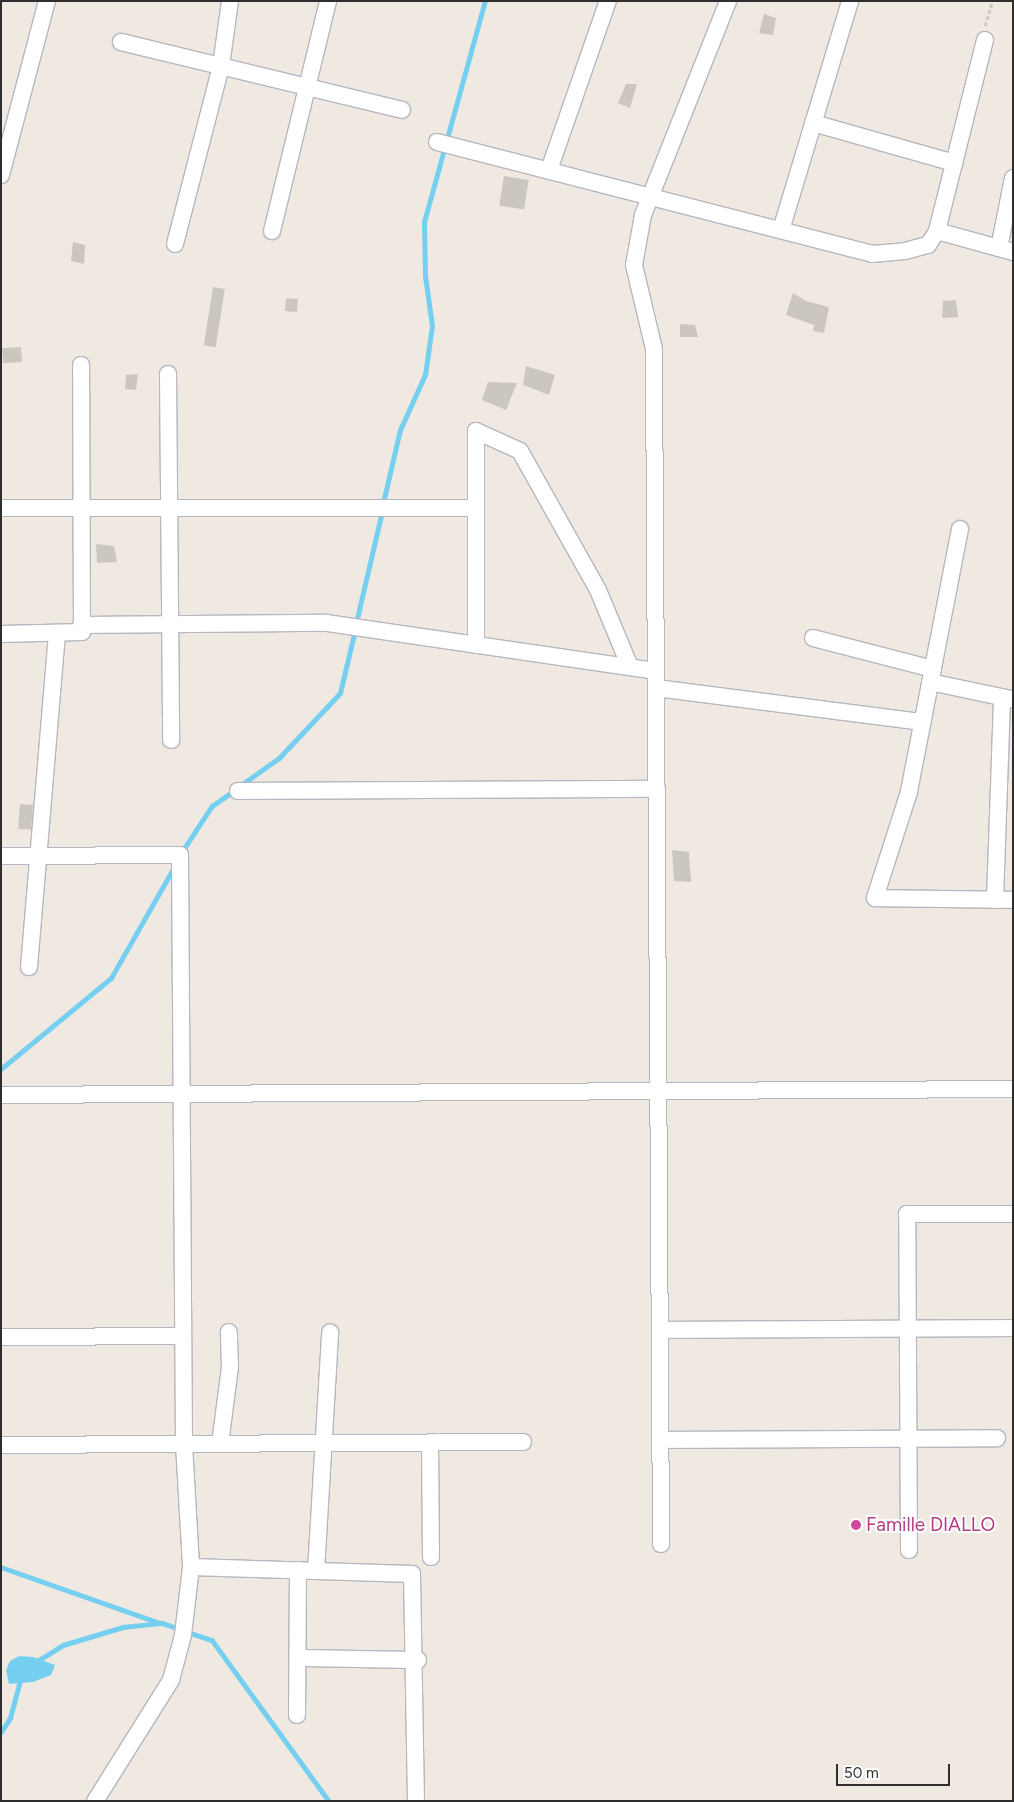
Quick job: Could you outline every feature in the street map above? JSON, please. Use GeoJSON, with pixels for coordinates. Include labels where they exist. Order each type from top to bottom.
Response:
{"type":"FeatureCollection","features":[{"type":"Feature","properties":{"kind":"street"},"geometry":{"type":"LineString","coordinates":[[1,176],[47,1]]}},
{"type":"Feature","properties":{"kind":"street"},"geometry":{"type":"LineString","coordinates":[[175,244],[221,66],[230,1]]}},
{"type":"Feature","properties":{"kind":"street"},"geometry":{"type":"LineString","coordinates":[[272,230],[328,1]]}},
{"type":"Feature","properties":{"kind":"street"},"geometry":{"type":"LineString","coordinates":[[549,170],[608,1]]}},
{"type":"Feature","properties":{"kind":"street"},"geometry":{"type":"LineString","coordinates":[[661,1544],[654,349],[634,265],[643,215],[728,1]]}},
{"type":"Feature","properties":{"kind":"street"},"geometry":{"type":"LineString","coordinates":[[781,230],[850,1]]}},
{"type":"Feature","properties":{"kind":"street"},"geometry":{"type":"LineString","coordinates":[[437,142],[872,254],[906,252],[928,245],[937,231],[985,40]]}},
{"type":"Feature","properties":{"kind":"street"},"geometry":{"type":"LineString","coordinates":[[121,42],[402,110]]}},
{"type":"Feature","properties":{"kind":"street"},"geometry":{"type":"LineString","coordinates":[[814,123],[954,163]]}},
{"type":"Feature","properties":{"kind":"street"},"geometry":{"type":"LineString","coordinates":[[937,231],[1006,250],[1013,178]]}},
{"type":"Feature","properties":{"kind":"street"},"geometry":{"type":"LineString","coordinates":[[1,634],[82,632],[81,365]]}},
{"type":"Feature","properties":{"kind":"street"},"geometry":{"type":"LineString","coordinates":[[168,374],[172,740]]}},
{"type":"Feature","properties":{"kind":"street"},"geometry":{"type":"LineString","coordinates":[[476,645],[476,431],[520,451],[598,590],[630,667]]}},
{"type":"Feature","properties":{"kind":"street"},"geometry":{"type":"LineString","coordinates":[[1,508],[476,508]]}},
{"type":"Feature","properties":{"kind":"street"},"geometry":{"type":"LineString","coordinates":[[960,529],[909,792],[875,898],[1013,900]]}},
{"type":"Feature","properties":{"kind":"street"},"geometry":{"type":"LineString","coordinates":[[82,625],[327,623],[656,671]]}},
{"type":"Feature","properties":{"kind":"street"},"geometry":{"type":"LineString","coordinates":[[29,967],[57,633]]}},
{"type":"Feature","properties":{"kind":"street"},"geometry":{"type":"LineString","coordinates":[[813,638],[1007,698],[995,900]]}},
{"type":"Feature","properties":{"kind":"street"},"geometry":{"type":"LineString","coordinates":[[656,688],[923,722]]}},
{"type":"Feature","properties":{"kind":"street"},"geometry":{"type":"LineString","coordinates":[[238,791],[656,789]]}},
{"type":"Feature","properties":{"kind":"street"},"geometry":{"type":"LineString","coordinates":[[1,856],[180,855],[184,1444],[191,1567],[183,1635],[171,1680],[95,1801]]}},
{"type":"Feature","properties":{"kind":"street"},"geometry":{"type":"LineString","coordinates":[[1,1095],[1013,1089]]}},
{"type":"Feature","properties":{"kind":"street"},"geometry":{"type":"LineString","coordinates":[[909,1550],[907,1214],[1013,1214]]}},
{"type":"Feature","properties":{"kind":"street"},"geometry":{"type":"LineString","coordinates":[[660,1330],[1013,1328]]}},
{"type":"Feature","properties":{"kind":"street"},"geometry":{"type":"LineString","coordinates":[[220,1444],[230,1367],[229,1332]]}},
{"type":"Feature","properties":{"kind":"street"},"geometry":{"type":"LineString","coordinates":[[316,1571],[330,1332]]}},
{"type":"Feature","properties":{"kind":"street"},"geometry":{"type":"LineString","coordinates":[[1,1337],[183,1336]]}},
{"type":"Feature","properties":{"kind":"street"},"geometry":{"type":"LineString","coordinates":[[661,1440],[997,1438]]}},
{"type":"Feature","properties":{"kind":"street"},"geometry":{"type":"LineString","coordinates":[[430,1442],[431,1558]]}},
{"type":"Feature","properties":{"kind":"street"},"geometry":{"type":"LineString","coordinates":[[1,1445],[523,1442]]}},
{"type":"Feature","properties":{"kind":"street"},"geometry":{"type":"LineString","coordinates":[[191,1567],[412,1574],[416,1660],[416,1801]]}},
{"type":"Feature","properties":{"kind":"street"},"geometry":{"type":"LineString","coordinates":[[297,1715],[298,1570]]}},
{"type":"Feature","properties":{"kind":"street"},"geometry":{"type":"LineString","coordinates":[[298,1658],[416,1660]]}},
{"type":"Feature","properties":{"kind":"path"},"geometry":{"type":"LineString","coordinates":[[985,40],[985,17],[992,1]]}},
{"type":"Feature","properties":{"kind":"water"},"geometry":{"type":"Polygon","coordinates":[[[19,1656],[33,1657],[55,1665],[51,1675],[33,1682],[9,1684],[6,1670],[10,1661],[19,1656]]]}},
{"type":"Feature","properties":{"kind":"building"},"geometry":{"type":"Polygon","coordinates":[[[764,14],[776,18],[773,35],[759,33],[764,14]]]}},
{"type":"Feature","properties":{"kind":"building"},"geometry":{"type":"Polygon","coordinates":[[[626,84],[637,84],[630,108],[618,103],[626,84]]]}},
{"type":"Feature","properties":{"kind":"building"},"geometry":{"type":"Polygon","coordinates":[[[504,176],[529,180],[524,210],[499,206],[504,176]]]}},
{"type":"Feature","properties":{"kind":"building"},"geometry":{"type":"Polygon","coordinates":[[[73,242],[85,245],[84,264],[71,261],[73,242]]]}},
{"type":"Feature","properties":{"kind":"building"},"geometry":{"type":"Polygon","coordinates":[[[213,287],[225,289],[216,347],[204,345],[213,287]]]}},
{"type":"Feature","properties":{"kind":"building"},"geometry":{"type":"Polygon","coordinates":[[[793,293],[806,301],[829,307],[824,333],[813,331],[814,325],[786,315],[793,293]]]}},
{"type":"Feature","properties":{"kind":"building"},"geometry":{"type":"Polygon","coordinates":[[[286,298],[298,299],[297,312],[285,311],[286,298]]]}},
{"type":"Feature","properties":{"kind":"building"},"geometry":{"type":"Polygon","coordinates":[[[956,300],[958,317],[942,318],[943,301],[956,300]]]}},
{"type":"Feature","properties":{"kind":"building"},"geometry":{"type":"Polygon","coordinates":[[[680,324],[695,325],[698,337],[680,337],[680,324]]]}},
{"type":"Feature","properties":{"kind":"building"},"geometry":{"type":"Polygon","coordinates":[[[21,347],[22,362],[3,363],[2,348],[21,347]]]}},
{"type":"Feature","properties":{"kind":"building"},"geometry":{"type":"Polygon","coordinates":[[[526,366],[555,375],[549,395],[523,385],[526,366]]]}},
{"type":"Feature","properties":{"kind":"building"},"geometry":{"type":"Polygon","coordinates":[[[138,374],[136,390],[125,389],[126,375],[138,374]]]}},
{"type":"Feature","properties":{"kind":"building"},"geometry":{"type":"Polygon","coordinates":[[[488,382],[517,383],[506,410],[482,400],[488,382]]]}},
{"type":"Feature","properties":{"kind":"building"},"geometry":{"type":"Polygon","coordinates":[[[96,544],[114,546],[117,562],[97,563],[96,544]]]}},
{"type":"Feature","properties":{"kind":"building"},"geometry":{"type":"Polygon","coordinates":[[[20,804],[33,805],[31,830],[18,829],[20,804]]]}},
{"type":"Feature","properties":{"kind":"building"},"geometry":{"type":"Polygon","coordinates":[[[672,850],[689,852],[691,882],[674,881],[672,850]]]}},
{"type":"Feature","properties":{"kind":"waterway"},"geometry":{"type":"LineString","coordinates":[[383,503],[400,430],[425,375],[432,326],[425,276],[424,222],[485,1]]}},
{"type":"Feature","properties":{"kind":"waterway"},"geometry":{"type":"LineString","coordinates":[[356,623],[382,511]]}},
{"type":"Feature","properties":{"kind":"waterway"},"geometry":{"type":"LineString","coordinates":[[241,785],[279,758],[340,693],[355,630]]}},
{"type":"Feature","properties":{"kind":"waterway"},"geometry":{"type":"LineString","coordinates":[[181,853],[212,806],[235,790]]}},
{"type":"Feature","properties":{"kind":"waterway"},"geometry":{"type":"LineString","coordinates":[[1,1069],[111,978],[174,867]]}},
{"type":"Feature","properties":{"kind":"waterway"},"geometry":{"type":"LineString","coordinates":[[1,1567],[160,1623]]}},
{"type":"Feature","properties":{"kind":"waterway"},"geometry":{"type":"LineString","coordinates":[[36,1662],[63,1645],[123,1627],[162,1623],[180,1629]]}},
{"type":"Feature","properties":{"kind":"waterway"},"geometry":{"type":"LineString","coordinates":[[187,1632],[212,1640],[329,1801]]}},
{"type":"Feature","properties":{"kind":"waterway"},"geometry":{"type":"LineString","coordinates":[[1,1732],[10,1718],[20,1680]]}},
{"type":"Feature","properties":{"kind":"place","name":"Famille DIALLO"},"geometry":{"type":"Point","coordinates":[856,1525]}}]}
